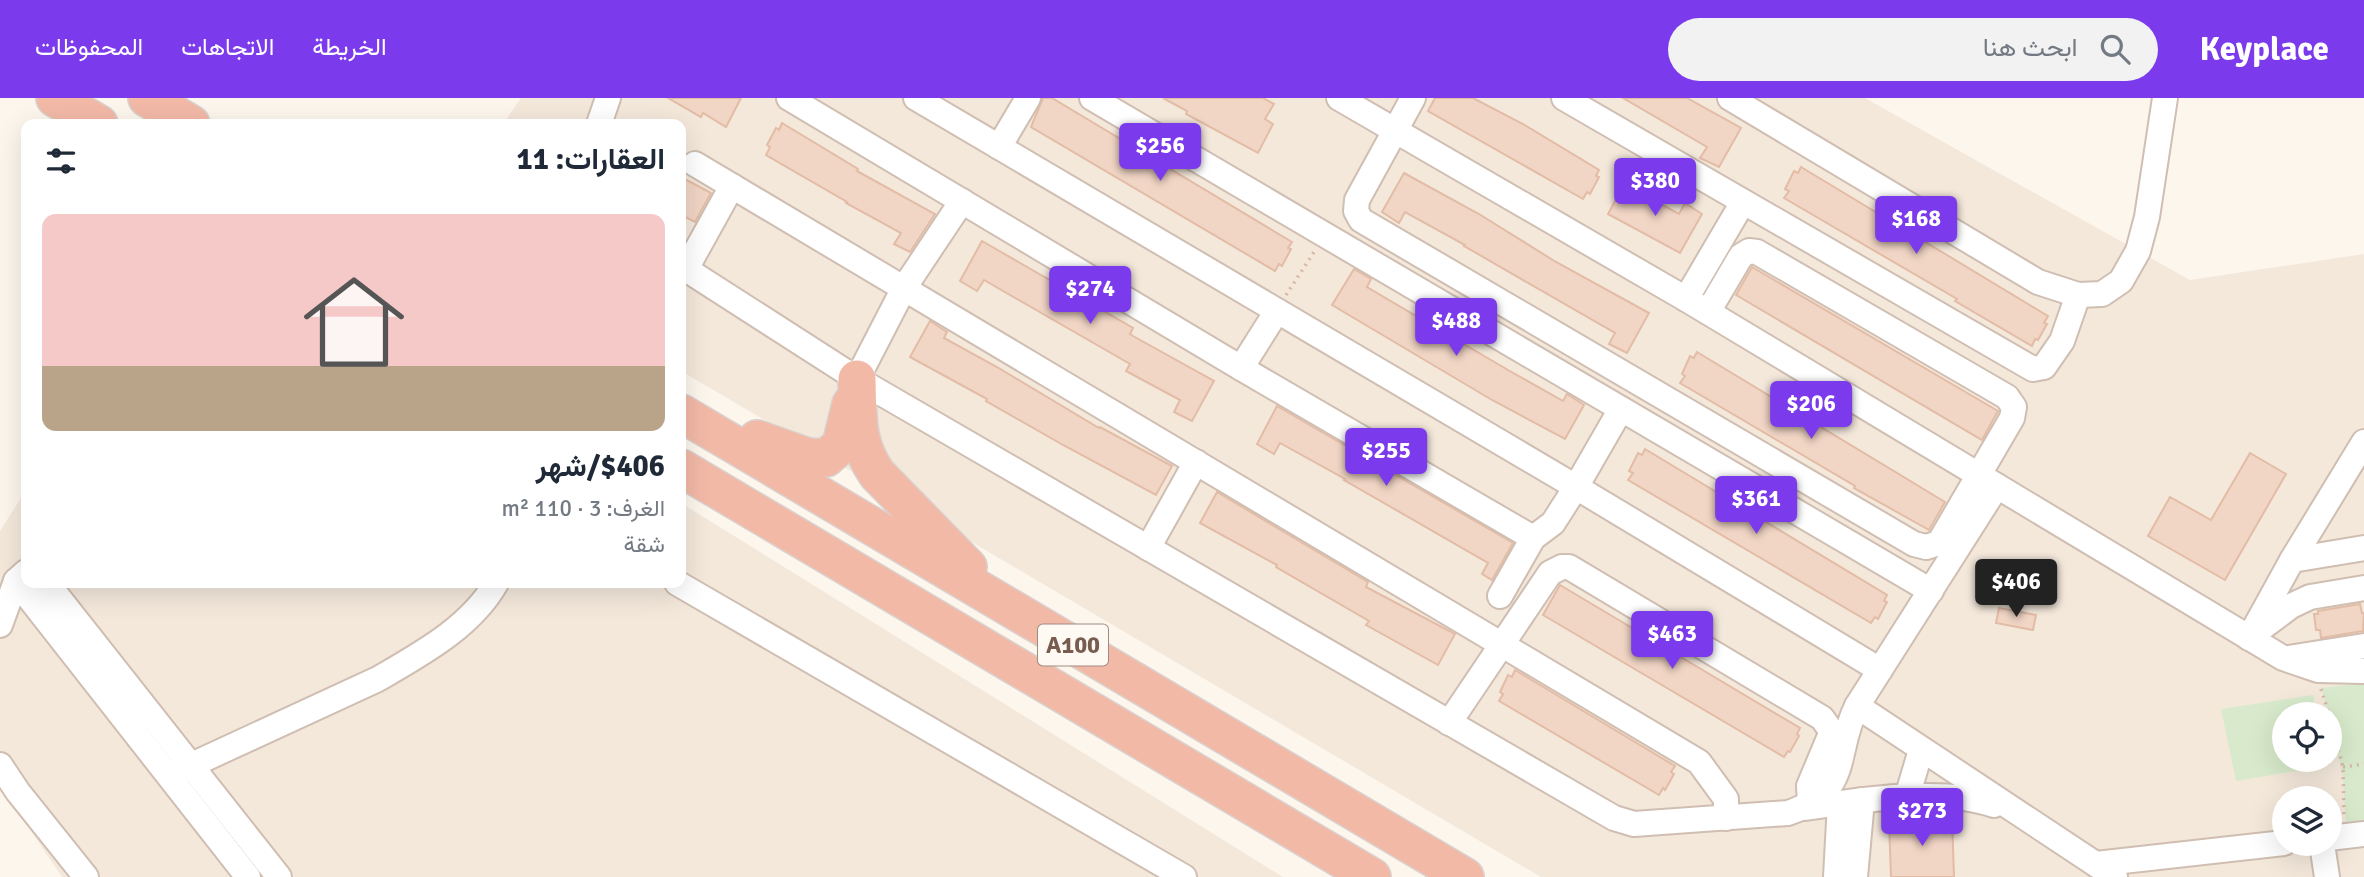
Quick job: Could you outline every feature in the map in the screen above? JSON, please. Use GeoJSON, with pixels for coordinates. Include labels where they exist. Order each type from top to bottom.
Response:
{"type":"FeatureCollection","features":[{"type":"Feature","properties":{"kind":"highway"},"geometry":{"type":"LineString","coordinates":[[55,98],[91,119]]}},
{"type":"Feature","properties":{"kind":"highway"},"geometry":{"type":"LineString","coordinates":[[147,98],[183,119]]}},
{"type":"Feature","properties":{"kind":"highway"},"geometry":{"type":"LineString","coordinates":[[686,414],[808,457],[826,458],[841,445],[857,379]]}},
{"type":"Feature","properties":{"kind":"highway"},"geometry":{"type":"LineString","coordinates":[[857,379],[858,430],[865,457],[877,474],[1009,607]]}},
{"type":"Feature","properties":{"kind":"highway","name":"A100"},"geometry":{"type":"LineString","coordinates":[[686,415],[1465,877]]}},
{"type":"Feature","properties":{"kind":"highway","name":"A100"},"geometry":{"type":"LineString","coordinates":[[686,471],[1372,877]]}},
{"type":"Feature","properties":{"kind":"street"},"geometry":{"type":"LineString","coordinates":[[601,119],[608,98]]}},
{"type":"Feature","properties":{"kind":"street"},"geometry":{"type":"LineString","coordinates":[[789,98],[1241,368],[1533,538]]}},
{"type":"Feature","properties":{"kind":"street"},"geometry":{"type":"LineString","coordinates":[[916,98],[1576,487],[1880,670]]}},
{"type":"Feature","properties":{"kind":"street"},"geometry":{"type":"LineString","coordinates":[[999,146],[1028,98]]}},
{"type":"Feature","properties":{"kind":"street"},"geometry":{"type":"LineString","coordinates":[[1092,98],[1931,591]]}},
{"type":"Feature","properties":{"kind":"street"},"geometry":{"type":"LineString","coordinates":[[1339,98],[1708,312],[2283,658],[2318,670],[2361,670]]}},
{"type":"Feature","properties":{"kind":"street"},"geometry":{"type":"LineString","coordinates":[[1413,98],[1357,200],[1356,211],[1361,220],[1914,544],[1926,547],[1939,543],[1988,481]]}},
{"type":"Feature","properties":{"kind":"street"},"geometry":{"type":"LineString","coordinates":[[1564,98],[2033,369],[2044,367],[2062,341],[2078,295]]}},
{"type":"Feature","properties":{"kind":"street"},"geometry":{"type":"LineString","coordinates":[[1730,98],[2038,282],[2078,295],[2102,294],[2121,281],[2138,251],[2147,217],[2165,98]]}},
{"type":"Feature","properties":{"kind":"street"},"geometry":{"type":"LineString","coordinates":[[695,164],[1699,762],[1726,799],[1726,818]]}},
{"type":"Feature","properties":{"kind":"street"},"geometry":{"type":"LineString","coordinates":[[686,263],[732,186]]}},
{"type":"Feature","properties":{"kind":"street"},"geometry":{"type":"LineString","coordinates":[[857,379],[904,288],[962,201]]}},
{"type":"Feature","properties":{"kind":"street"},"geometry":{"type":"LineString","coordinates":[[1686,299],[1743,202]]}},
{"type":"Feature","properties":{"kind":"street"},"geometry":{"type":"LineString","coordinates":[[1708,312],[1741,256],[1749,251],[1757,252],[2007,397],[2014,407],[1988,481],[1931,591],[1849,721],[1840,768],[1835,778],[1805,806]]}},
{"type":"Feature","properties":{"kind":"street"},"geometry":{"type":"LineString","coordinates":[[686,270],[857,379],[1614,818],[1644,824],[1776,814],[1805,806],[1907,797],[1974,798],[2015,812]]}},
{"type":"Feature","properties":{"kind":"street"},"geometry":{"type":"LineString","coordinates":[[1241,368],[1277,311]]}},
{"type":"Feature","properties":{"kind":"street"},"geometry":{"type":"LineString","coordinates":[[1500,596],[1533,538],[1553,523],[1621,409]]}},
{"type":"Feature","properties":{"kind":"street"},"geometry":{"type":"LineString","coordinates":[[2249,638],[2292,560],[2364,442]]}},
{"type":"Feature","properties":{"kind":"street"},"geometry":{"type":"LineString","coordinates":[[1149,548],[1196,462]]}},
{"type":"Feature","properties":{"kind":"street"},"geometry":{"type":"LineString","coordinates":[[2292,560],[2364,548]]}},
{"type":"Feature","properties":{"kind":"street"},"geometry":{"type":"LineString","coordinates":[[1449,723],[1550,573],[1562,567],[1576,569],[1822,718],[1830,729],[1830,736],[1809,786],[1805,806]]}},
{"type":"Feature","properties":{"kind":"street"},"geometry":{"type":"LineString","coordinates":[[0,625],[21,576]]}},
{"type":"Feature","properties":{"kind":"street"},"geometry":{"type":"LineString","coordinates":[[31,588],[181,771],[279,877]]}},
{"type":"Feature","properties":{"kind":"street"},"geometry":{"type":"LineString","coordinates":[[51,588],[181,771],[248,877]]}},
{"type":"Feature","properties":{"kind":"street"},"geometry":{"type":"LineString","coordinates":[[181,771],[378,679],[407,662],[468,618],[493,588]]}},
{"type":"Feature","properties":{"kind":"street"},"geometry":{"type":"LineString","coordinates":[[686,588],[1184,877]]}},
{"type":"Feature","properties":{"kind":"street"},"geometry":{"type":"LineString","coordinates":[[2249,638],[2291,606],[2310,597],[2364,588]]}},
{"type":"Feature","properties":{"kind":"street"},"geometry":{"type":"LineString","coordinates":[[2283,658],[2364,646]]}},
{"type":"Feature","properties":{"kind":"street"},"geometry":{"type":"LineString","coordinates":[[1857,706],[2106,870],[2272,846]]}},
{"type":"Feature","properties":{"kind":"street"},"geometry":{"type":"LineString","coordinates":[[1907,797],[1921,750]]}},
{"type":"Feature","properties":{"kind":"street"},"geometry":{"type":"LineString","coordinates":[[0,765],[18,792],[86,877]]}},
{"type":"Feature","properties":{"kind":"street"},"geometry":{"type":"LineString","coordinates":[[1836,877],[1851,801]]}},
{"type":"Feature","properties":{"kind":"street"},"geometry":{"type":"LineString","coordinates":[[1851,801],[1855,877]]}},
{"type":"Feature","properties":{"kind":"street"},"geometry":{"type":"LineString","coordinates":[[2327,877],[2333,856]]}},
{"type":"Feature","properties":{"kind":"path"},"geometry":{"type":"LineString","coordinates":[[1277,311],[1324,235]]}},
{"type":"Feature","properties":{"kind":"path"},"geometry":{"type":"LineString","coordinates":[[2342,763],[2342,824]]}},
{"type":"Feature","properties":{"kind":"path"},"geometry":{"type":"LineString","coordinates":[[2343,767],[2364,764]]}},
{"type":"Feature","properties":{"kind":"shaded area"},"geometry":{"type":"Polygon","coordinates":[[[521,98],[1865,98],[2190,280],[2364,254],[2364,877],[1541,877],[686,374],[686,119],[506,119],[521,98]]]}},
{"type":"Feature","properties":{"kind":"shaded area"},"geometry":{"type":"Polygon","coordinates":[[[21,498],[21,588],[686,588],[686,506],[1283,877],[62,877],[0,785],[0,531],[21,498]]]}},
{"type":"Feature","properties":{"kind":"green space"},"geometry":{"type":"Polygon","coordinates":[[[2364,683],[2364,825],[2346,827],[2342,772],[2342,702],[2325,702],[2321,688],[2364,683]]]}},
{"type":"Feature","properties":{"kind":"green space"},"geometry":{"type":"Polygon","coordinates":[[[2313,695],[2315,702],[2272,702],[2272,772],[2289,772],[2236,781],[2221,709],[2313,695]]]}},
{"type":"Feature","properties":{"kind":"building"},"geometry":{"type":"Polygon","coordinates":[[[668,98],[741,98],[726,127],[703,113],[701,117],[668,98]]]}},
{"type":"Feature","properties":{"kind":"building"},"geometry":{"type":"Polygon","coordinates":[[[1043,98],[1052,98],[1292,242],[1282,266],[1279,264],[1275,271],[1031,127],[1043,98]]]}},
{"type":"Feature","properties":{"kind":"building"},"geometry":{"type":"Polygon","coordinates":[[[1163,98],[1263,98],[1274,104],[1265,119],[1273,124],[1258,153],[1186,114],[1187,111],[1163,98]]]}},
{"type":"Feature","properties":{"kind":"building"},"geometry":{"type":"Polygon","coordinates":[[[1435,98],[1473,98],[1523,124],[1599,170],[1596,176],[1599,177],[1590,194],[1587,192],[1583,199],[1428,111],[1435,98]]]}},
{"type":"Feature","properties":{"kind":"building"},"geometry":{"type":"Polygon","coordinates":[[[1623,98],[1687,98],[1741,128],[1719,167],[1700,158],[1707,147],[1623,98]]]}},
{"type":"Feature","properties":{"kind":"building"},"geometry":{"type":"Polygon","coordinates":[[[782,123],[858,169],[857,171],[935,214],[910,252],[894,244],[901,233],[766,155],[770,147],[767,145],[776,128],[779,130],[782,123]]]}},
{"type":"Feature","properties":{"kind":"building"},"geometry":{"type":"Polygon","coordinates":[[[1801,167],[2048,316],[2044,323],[2047,324],[2038,340],[2035,339],[2032,346],[1784,198],[1789,191],[1785,189],[1794,171],[1798,173],[1801,167]]]}},
{"type":"Feature","properties":{"kind":"building"},"geometry":{"type":"Polygon","coordinates":[[[1404,173],[1649,313],[1627,353],[1609,344],[1615,333],[1465,245],[1405,212],[1399,223],[1382,212],[1404,173]]]}},
{"type":"Feature","properties":{"kind":"building"},"geometry":{"type":"Polygon","coordinates":[[[686,180],[711,193],[695,222],[686,218],[686,180]]]}},
{"type":"Feature","properties":{"kind":"building"},"geometry":{"type":"Polygon","coordinates":[[[1624,184],[1679,214],[1685,203],[1702,214],[1680,253],[1608,214],[1624,184]]]}},
{"type":"Feature","properties":{"kind":"building"},"geometry":{"type":"Polygon","coordinates":[[[982,241],[1133,328],[1130,334],[1133,336],[1214,381],[1192,421],[1174,412],[1180,400],[1126,371],[1130,364],[984,280],[977,291],[960,281],[982,241]]]}},
{"type":"Feature","properties":{"kind":"building"},"geometry":{"type":"Polygon","coordinates":[[[1752,267],[1998,411],[1982,440],[1736,295],[1752,267]]]}},
{"type":"Feature","properties":{"kind":"building"},"geometry":{"type":"Polygon","coordinates":[[[1354,269],[1371,279],[1367,287],[1563,401],[1567,394],[1584,405],[1565,439],[1492,400],[1332,305],[1354,269]]]}},
{"type":"Feature","properties":{"kind":"building"},"geometry":{"type":"Polygon","coordinates":[[[930,321],[947,332],[944,338],[1099,428],[1172,466],[1156,495],[910,357],[930,321]]]}},
{"type":"Feature","properties":{"kind":"building"},"geometry":{"type":"Polygon","coordinates":[[[1697,352],[1945,502],[1929,530],[1680,383],[1685,376],[1682,374],[1690,356],[1694,358],[1697,352]]]}},
{"type":"Feature","properties":{"kind":"building"},"geometry":{"type":"Polygon","coordinates":[[[1277,406],[1513,543],[1492,580],[1482,574],[1488,563],[1345,479],[1280,443],[1274,454],[1257,444],[1277,406]]]}},
{"type":"Feature","properties":{"kind":"building"},"geometry":{"type":"Polygon","coordinates":[[[1645,449],[1887,595],[1884,601],[1887,602],[1878,619],[1875,617],[1871,623],[1628,480],[1633,473],[1629,471],[1638,453],[1642,455],[1645,449]]]}},
{"type":"Feature","properties":{"kind":"building"},"geometry":{"type":"Polygon","coordinates":[[[2250,453],[2286,474],[2225,580],[2148,536],[2170,497],[2211,520],[2250,453]]]}},
{"type":"Feature","properties":{"kind":"building"},"geometry":{"type":"Polygon","coordinates":[[[1217,492],[1368,582],[1366,587],[1455,634],[1438,665],[1366,625],[1369,621],[1276,567],[1277,565],[1200,523],[1217,492]]]}},
{"type":"Feature","properties":{"kind":"building"},"geometry":{"type":"Polygon","coordinates":[[[1560,585],[1800,728],[1797,734],[1799,736],[1790,752],[1784,757],[1543,615],[1560,585]]]}},
{"type":"Feature","properties":{"kind":"building"},"geometry":{"type":"Polygon","coordinates":[[[2360,604],[2364,613],[2363,631],[2321,638],[2320,630],[2316,630],[2314,614],[2360,604]]]}},
{"type":"Feature","properties":{"kind":"building"},"geometry":{"type":"Polygon","coordinates":[[[1999,608],[2036,615],[2033,630],[1996,623],[1999,608]]]}},
{"type":"Feature","properties":{"kind":"building"},"geometry":{"type":"Polygon","coordinates":[[[1515,670],[1675,766],[1671,772],[1674,774],[1665,790],[1663,788],[1659,795],[1499,701],[1508,675],[1512,677],[1515,670]]]}},
{"type":"Feature","properties":{"kind":"building"},"geometry":{"type":"Polygon","coordinates":[[[1952,818],[1954,877],[1891,877],[1889,822],[1952,818]]]}}]}
